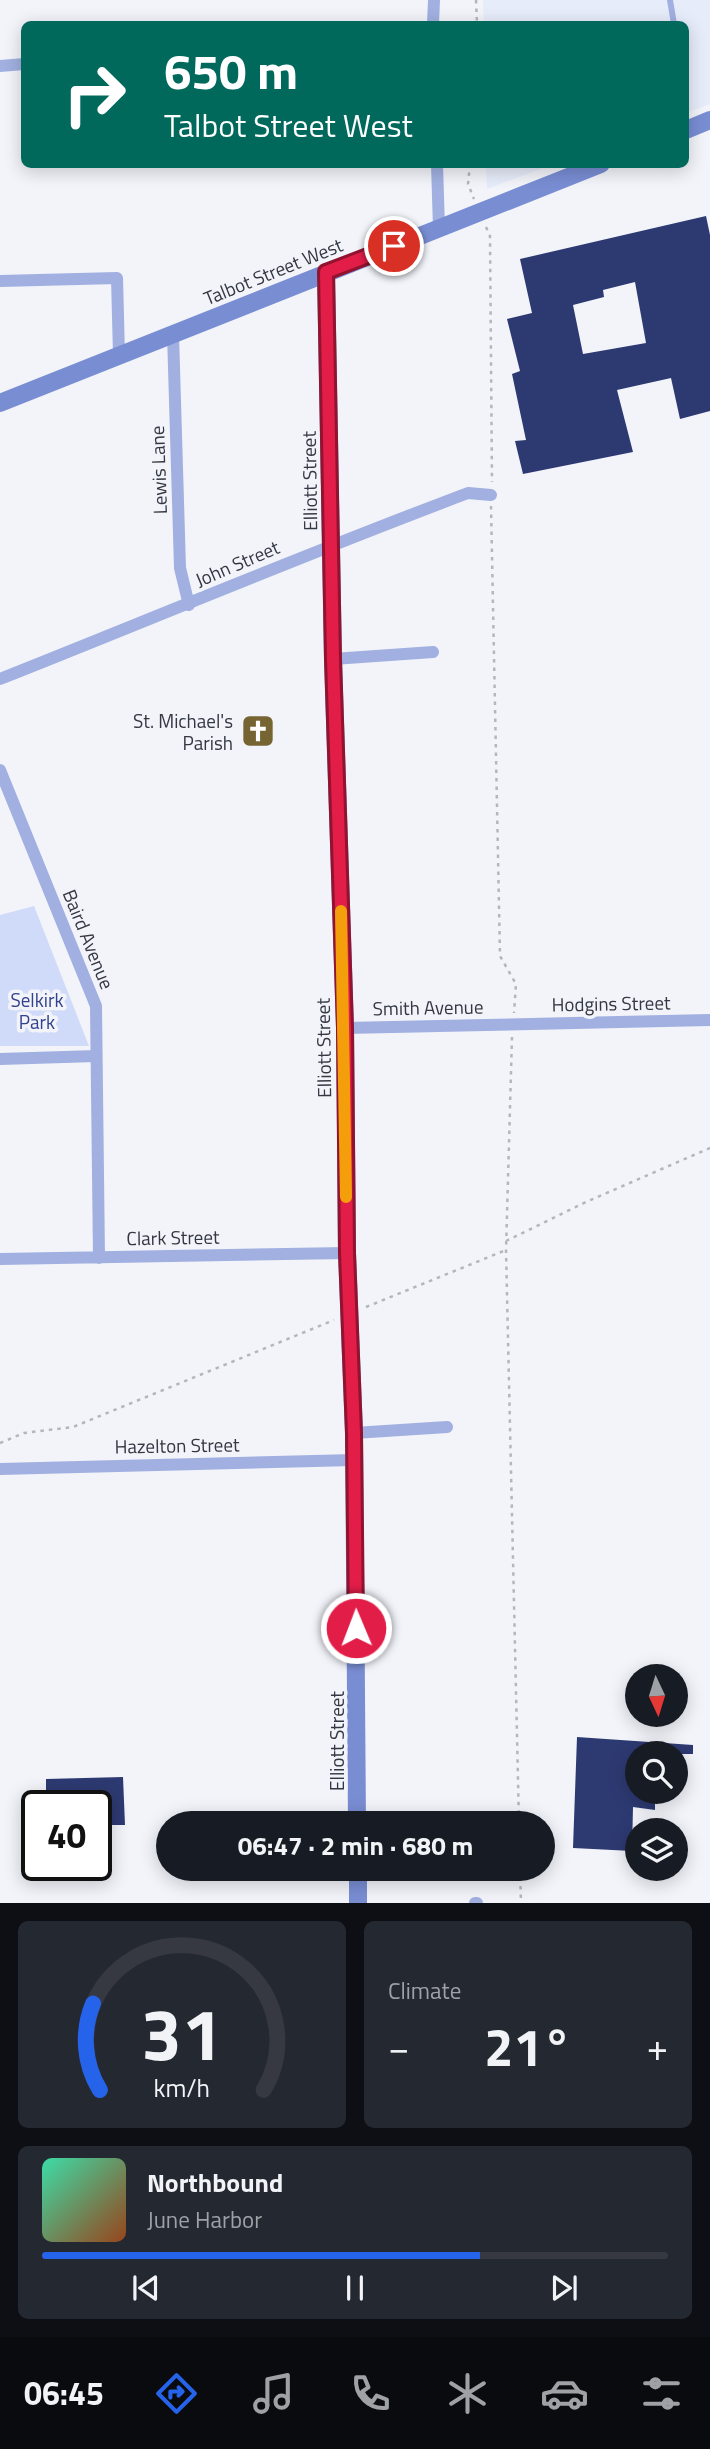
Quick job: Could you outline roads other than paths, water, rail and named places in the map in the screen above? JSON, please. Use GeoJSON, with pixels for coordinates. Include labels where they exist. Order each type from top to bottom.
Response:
{"type":"FeatureCollection","features":[{"type":"Feature","properties":{"kind":"street"},"geometry":{"type":"LineString","coordinates":[[433,21],[435,0]]}},
{"type":"Feature","properties":{"kind":"street"},"geometry":{"type":"LineString","coordinates":[[0,66],[21,64]]}},
{"type":"Feature","properties":{"kind":"street"},"geometry":{"type":"LineString","coordinates":[[689,129],[710,120]]}},
{"type":"Feature","properties":{"kind":"street"},"geometry":{"type":"LineString","coordinates":[[437,168],[439,229]]}},
{"type":"Feature","properties":{"kind":"street","name":"Talbot Street West"},"geometry":{"type":"LineString","coordinates":[[0,403],[591,168]]}},
{"type":"Feature","properties":{"kind":"street","name":"Elliott Street"},"geometry":{"type":"LineString","coordinates":[[326,272],[333,659],[345,1028],[347,1253],[354,1433],[357,1811]]}},
{"type":"Feature","properties":{"kind":"street"},"geometry":{"type":"LineString","coordinates":[[0,281],[117,278],[119,355]]}},
{"type":"Feature","properties":{"kind":"street","name":"Lewis Lane"},"geometry":{"type":"LineString","coordinates":[[173,334],[180,568],[189,605]]}},
{"type":"Feature","properties":{"kind":"street","name":"John Street"},"geometry":{"type":"LineString","coordinates":[[0,678],[189,605],[332,544],[468,493],[491,495]]}},
{"type":"Feature","properties":{"kind":"street"},"geometry":{"type":"LineString","coordinates":[[333,659],[433,652]]}},
{"type":"Feature","properties":{"kind":"street","name":"Baird Avenue"},"geometry":{"type":"LineString","coordinates":[[0,770],[96,1006],[99,1258]]}},
{"type":"Feature","properties":{"kind":"street","name":"Hodgins Street"},"geometry":{"type":"LineString","coordinates":[[512,1031],[710,1020]]}},
{"type":"Feature","properties":{"kind":"street","name":"Smith Avenue"},"geometry":{"type":"LineString","coordinates":[[345,1028],[512,1031]]}},
{"type":"Feature","properties":{"kind":"street"},"geometry":{"type":"LineString","coordinates":[[0,1059],[96,1056]]}},
{"type":"Feature","properties":{"kind":"street","name":"Clark Street"},"geometry":{"type":"LineString","coordinates":[[0,1259],[347,1253]]}},
{"type":"Feature","properties":{"kind":"street"},"geometry":{"type":"LineString","coordinates":[[354,1433],[447,1427]]}},
{"type":"Feature","properties":{"kind":"street","name":"Hazelton Street"},"geometry":{"type":"LineString","coordinates":[[0,1469],[354,1460]]}},
{"type":"Feature","properties":{"kind":"street"},"geometry":{"type":"LineString","coordinates":[[358,1881],[358,1903]]}},
{"type":"Feature","properties":{"kind":"lane"},"geometry":{"type":"LineString","coordinates":[[670,0],[674,21]]}},
{"type":"Feature","properties":{"kind":"place","name":"St. Michael's Parish"},"geometry":{"type":"Point","coordinates":[258,731]}},
{"type":"Feature","properties":{"kind":"park label","name":"Selkirk Park"},"geometry":{"type":"Point","coordinates":[37,1010]}}]}
